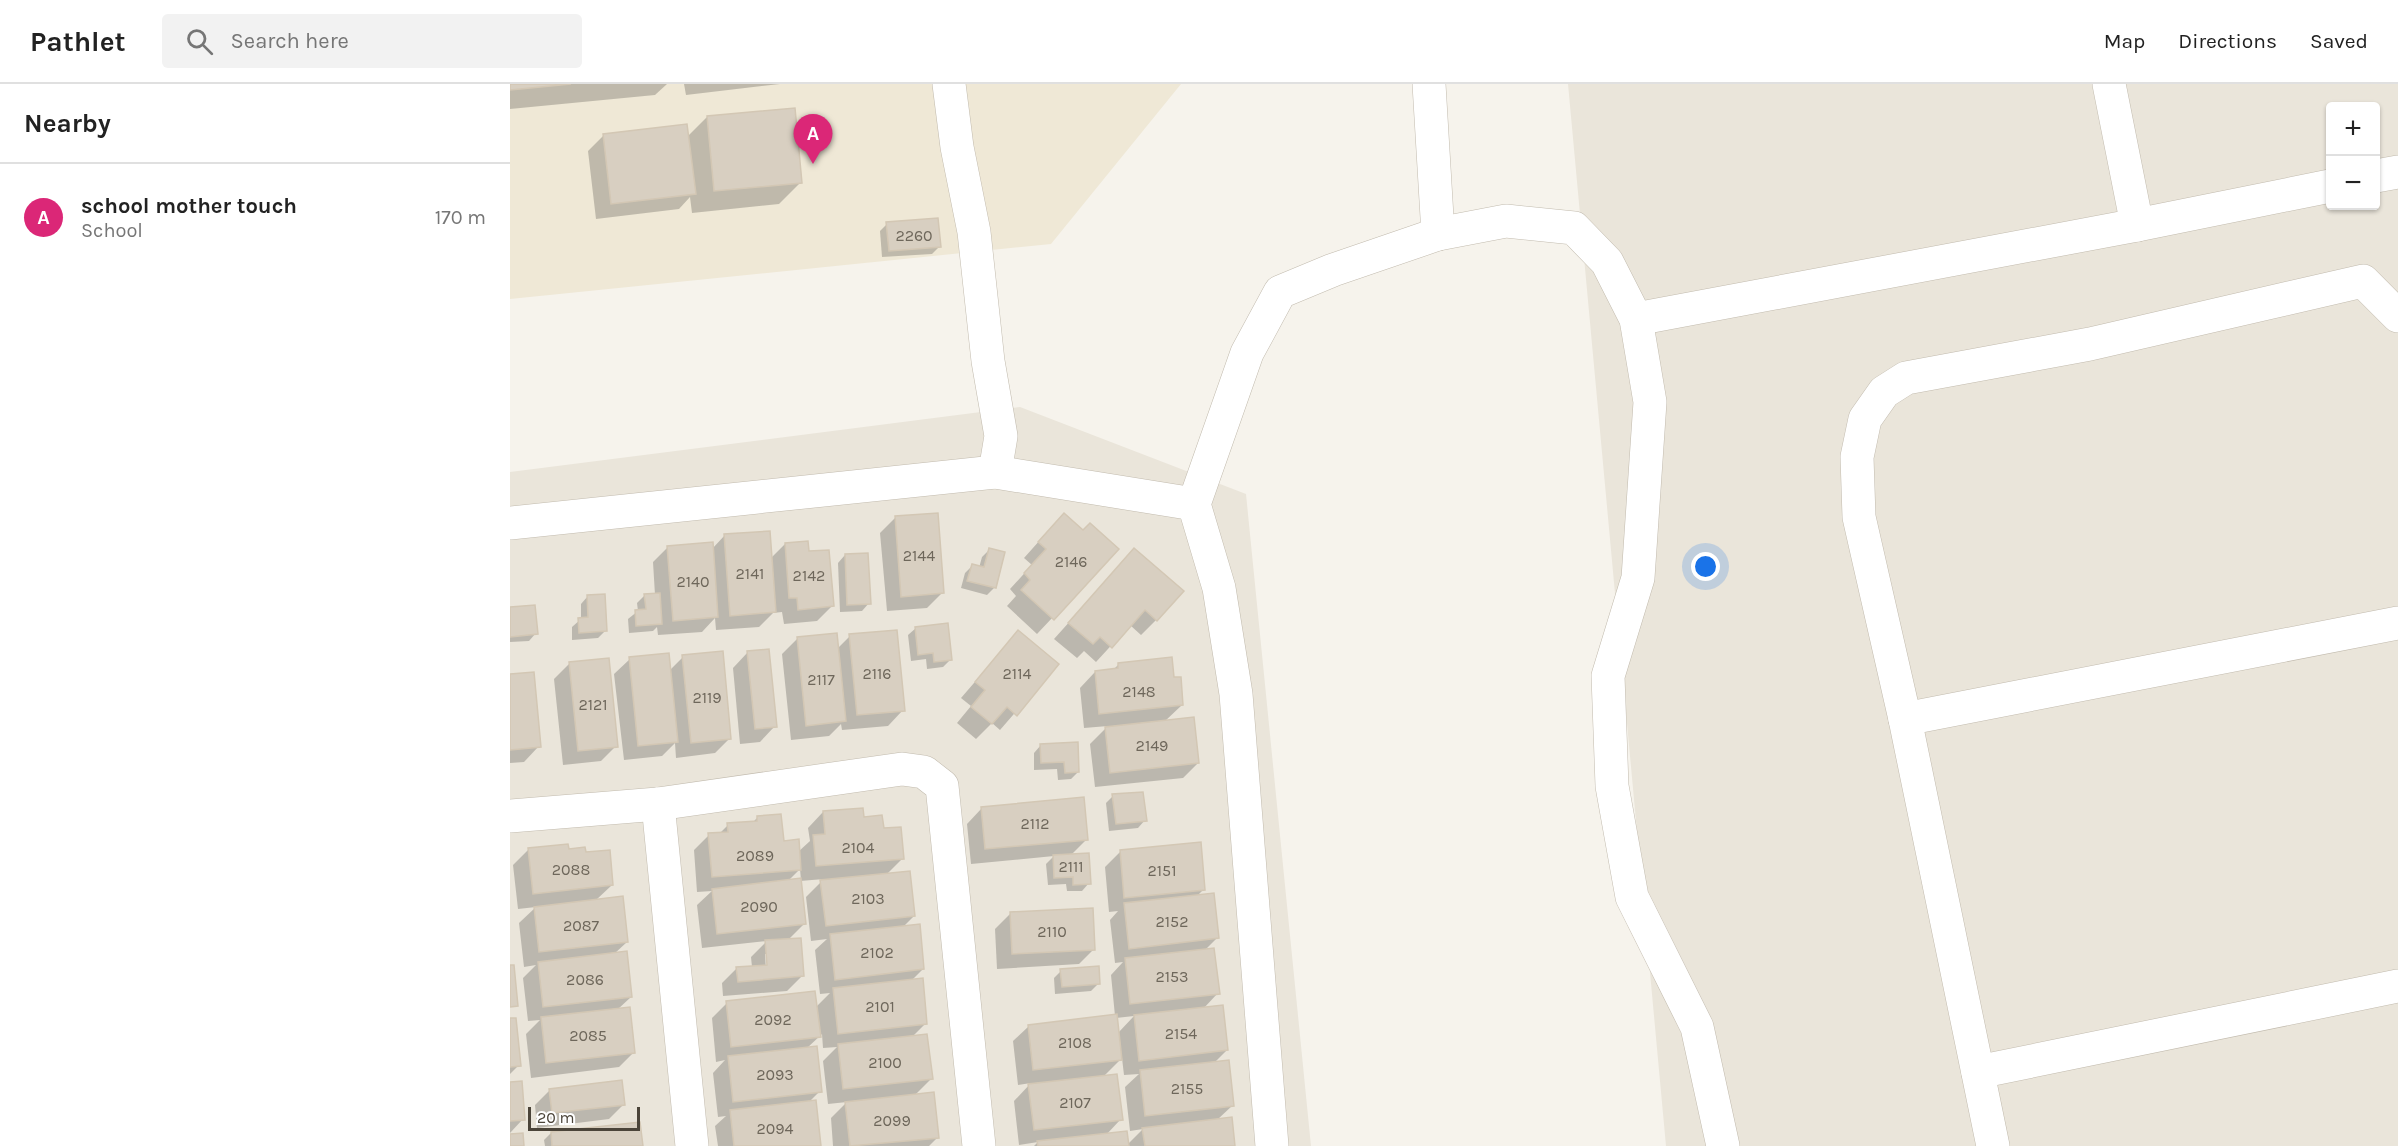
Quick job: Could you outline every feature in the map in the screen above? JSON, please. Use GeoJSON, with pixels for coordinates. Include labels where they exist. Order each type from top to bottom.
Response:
{"type":"FeatureCollection","features":[{"type":"Feature","properties":{"kind":"street"},"geometry":{"type":"LineString","coordinates":[[949,84],[957,147],[974,232],[988,361],[1001,436],[995,472]]}},
{"type":"Feature","properties":{"kind":"street"},"geometry":{"type":"LineString","coordinates":[[1429,84],[1438,234]]}},
{"type":"Feature","properties":{"kind":"street"},"geometry":{"type":"LineString","coordinates":[[2109,84],[2137,225]]}},
{"type":"Feature","properties":{"kind":"street"},"geometry":{"type":"LineString","coordinates":[[2380,175],[2398,172]]}},
{"type":"Feature","properties":{"kind":"street"},"geometry":{"type":"LineString","coordinates":[[1636,319],[2137,225],[2326,187]]}},
{"type":"Feature","properties":{"kind":"street"},"geometry":{"type":"LineString","coordinates":[[1272,1146],[1236,694],[1219,588],[1194,504],[1247,353],[1280,292],[1333,270],[1438,234],[1506,221],[1574,228],[1607,262],[1636,319],[1650,402],[1638,578],[1608,676],[1612,786],[1632,897],[1697,1027],[1723,1146]]}},
{"type":"Feature","properties":{"kind":"street"},"geometry":{"type":"LineString","coordinates":[[1993,1146],[1905,719],[1859,517],[1857,456],[1865,419],[1884,392],[1906,378],[2090,344],[2363,280],[2398,316]]}},
{"type":"Feature","properties":{"kind":"street"},"geometry":{"type":"LineString","coordinates":[[510,523],[995,472],[1194,504]]}},
{"type":"Feature","properties":{"kind":"street"},"geometry":{"type":"LineString","coordinates":[[1905,719],[2398,623]]}},
{"type":"Feature","properties":{"kind":"street"},"geometry":{"type":"LineString","coordinates":[[510,816],[658,804],[902,769],[924,772],[942,786],[979,1146]]}},
{"type":"Feature","properties":{"kind":"street"},"geometry":{"type":"LineString","coordinates":[[658,804],[692,1146]]}},
{"type":"Feature","properties":{"kind":"street"},"geometry":{"type":"LineString","coordinates":[[1978,1072],[2398,986]]}},
{"type":"Feature","properties":{"kind":"shaded area"},"geometry":{"type":"Polygon","coordinates":[[[510,84],[1181,84],[1051,244],[510,299],[510,84]]]}},
{"type":"Feature","properties":{"kind":"shaded area"},"geometry":{"type":"Polygon","coordinates":[[[1568,84],[2398,84],[2398,1146],[1666,1146],[1568,84]]]}},
{"type":"Feature","properties":{"kind":"shaded area"},"geometry":{"type":"Polygon","coordinates":[[[1020,407],[1246,494],[1311,1146],[510,1146],[510,472],[1020,407]]]}},
{"type":"Feature","properties":{"kind":"building"},"geometry":{"type":"Polygon","coordinates":[[[510,84],[571,84],[510,90],[510,84]]]}},
{"type":"Feature","properties":{"kind":"building"},"geometry":{"type":"Polygon","coordinates":[[[795,108],[802,183],[714,191],[707,116],[795,108]]]}},
{"type":"Feature","properties":{"kind":"building"},"geometry":{"type":"Polygon","coordinates":[[[687,124],[696,194],[611,204],[603,134],[687,124]]]}},
{"type":"Feature","properties":{"kind":"building"},"geometry":{"type":"Polygon","coordinates":[[[938,218],[941,247],[889,251],[886,222],[938,218]]]}},
{"type":"Feature","properties":{"kind":"building"},"geometry":{"type":"Polygon","coordinates":[[[938,513],[944,593],[901,597],[895,516],[938,513]]]}},
{"type":"Feature","properties":{"kind":"building"},"geometry":{"type":"Polygon","coordinates":[[[1064,513],[1083,530],[1090,523],[1119,549],[1054,620],[1021,590],[1030,580],[1024,573],[1046,549],[1038,542],[1064,513]]]}},
{"type":"Feature","properties":{"kind":"building"},"geometry":{"type":"Polygon","coordinates":[[[770,531],[776,612],[730,616],[724,534],[770,531]]]}},
{"type":"Feature","properties":{"kind":"building"},"geometry":{"type":"Polygon","coordinates":[[[808,541],[809,551],[829,550],[834,606],[798,610],[797,598],[789,598],[785,543],[808,541]]]}},
{"type":"Feature","properties":{"kind":"building"},"geometry":{"type":"Polygon","coordinates":[[[713,542],[718,617],[673,621],[667,546],[713,542]]]}},
{"type":"Feature","properties":{"kind":"building"},"geometry":{"type":"Polygon","coordinates":[[[989,548],[1005,552],[996,588],[967,581],[972,564],[984,567],[989,548]]]}},
{"type":"Feature","properties":{"kind":"building"},"geometry":{"type":"Polygon","coordinates":[[[1134,548],[1184,591],[1157,621],[1145,610],[1112,648],[1100,637],[1093,644],[1068,623],[1134,548]]]}},
{"type":"Feature","properties":{"kind":"building"},"geometry":{"type":"Polygon","coordinates":[[[868,553],[871,604],[847,605],[845,554],[868,553]]]}},
{"type":"Feature","properties":{"kind":"building"},"geometry":{"type":"Polygon","coordinates":[[[660,593],[662,624],[636,626],[635,610],[646,609],[644,594],[660,593]]]}},
{"type":"Feature","properties":{"kind":"building"},"geometry":{"type":"Polygon","coordinates":[[[605,594],[607,631],[579,633],[578,618],[588,617],[587,595],[605,594]]]}},
{"type":"Feature","properties":{"kind":"building"},"geometry":{"type":"Polygon","coordinates":[[[535,605],[538,634],[510,637],[510,607],[535,605]]]}},
{"type":"Feature","properties":{"kind":"building"},"geometry":{"type":"Polygon","coordinates":[[[948,623],[952,660],[934,662],[933,653],[918,655],[915,627],[948,623]]]}},
{"type":"Feature","properties":{"kind":"building"},"geometry":{"type":"Polygon","coordinates":[[[897,630],[905,711],[857,715],[849,634],[897,630]]]}},
{"type":"Feature","properties":{"kind":"building"},"geometry":{"type":"Polygon","coordinates":[[[1018,630],[1059,664],[1017,716],[1007,707],[992,724],[971,707],[985,690],[975,682],[1018,630]]]}},
{"type":"Feature","properties":{"kind":"building"},"geometry":{"type":"Polygon","coordinates":[[[837,633],[846,721],[806,726],[797,637],[837,633]]]}},
{"type":"Feature","properties":{"kind":"building"},"geometry":{"type":"Polygon","coordinates":[[[769,649],[777,727],[755,729],[747,651],[769,649]]]}},
{"type":"Feature","properties":{"kind":"building"},"geometry":{"type":"Polygon","coordinates":[[[723,651],[731,739],[691,743],[682,655],[723,651]]]}},
{"type":"Feature","properties":{"kind":"building"},"geometry":{"type":"Polygon","coordinates":[[[669,653],[678,742],[638,746],[629,657],[669,653]]]}},
{"type":"Feature","properties":{"kind":"building"},"geometry":{"type":"Polygon","coordinates":[[[1172,657],[1174,677],[1181,677],[1183,705],[1099,714],[1095,671],[1118,668],[1118,663],[1172,657]]]}},
{"type":"Feature","properties":{"kind":"building"},"geometry":{"type":"Polygon","coordinates":[[[609,658],[618,747],[578,751],[569,662],[609,658]]]}},
{"type":"Feature","properties":{"kind":"building"},"geometry":{"type":"Polygon","coordinates":[[[534,672],[541,747],[510,750],[510,674],[534,672]]]}},
{"type":"Feature","properties":{"kind":"building"},"geometry":{"type":"Polygon","coordinates":[[[1194,717],[1199,763],[1110,773],[1105,727],[1194,717]]]}},
{"type":"Feature","properties":{"kind":"building"},"geometry":{"type":"Polygon","coordinates":[[[1078,742],[1079,772],[1065,773],[1064,762],[1041,763],[1040,744],[1078,742]]]}},
{"type":"Feature","properties":{"kind":"building"},"geometry":{"type":"Polygon","coordinates":[[[1143,792],[1147,821],[1116,824],[1112,794],[1143,792]]]}},
{"type":"Feature","properties":{"kind":"building"},"geometry":{"type":"Polygon","coordinates":[[[1084,797],[1088,840],[985,849],[981,807],[1084,797]]]}},
{"type":"Feature","properties":{"kind":"building"},"geometry":{"type":"Polygon","coordinates":[[[863,808],[864,817],[882,815],[884,828],[901,827],[904,859],[816,866],[813,835],[825,834],[823,811],[863,808]]]}},
{"type":"Feature","properties":{"kind":"building"},"geometry":{"type":"Polygon","coordinates":[[[781,814],[784,841],[799,839],[801,870],[712,877],[708,833],[728,832],[727,823],[757,821],[757,816],[781,814]]]}},
{"type":"Feature","properties":{"kind":"building"},"geometry":{"type":"Polygon","coordinates":[[[1201,842],[1205,890],[1124,898],[1120,850],[1201,842]]]}},
{"type":"Feature","properties":{"kind":"building"},"geometry":{"type":"Polygon","coordinates":[[[568,844],[569,849],[585,847],[586,852],[610,850],[613,885],[533,894],[528,848],[568,844]]]}},
{"type":"Feature","properties":{"kind":"building"},"geometry":{"type":"Polygon","coordinates":[[[1089,853],[1091,884],[1073,885],[1073,877],[1054,878],[1053,855],[1089,853]]]}},
{"type":"Feature","properties":{"kind":"building"},"geometry":{"type":"Polygon","coordinates":[[[910,871],[915,916],[826,926],[820,880],[910,871]]]}},
{"type":"Feature","properties":{"kind":"building"},"geometry":{"type":"Polygon","coordinates":[[[801,878],[806,924],[717,934],[712,889],[801,878]]]}},
{"type":"Feature","properties":{"kind":"building"},"geometry":{"type":"Polygon","coordinates":[[[1214,893],[1219,938],[1129,949],[1124,903],[1214,893]]]}},
{"type":"Feature","properties":{"kind":"building"},"geometry":{"type":"Polygon","coordinates":[[[623,896],[628,942],[539,952],[534,907],[623,896]]]}},
{"type":"Feature","properties":{"kind":"building"},"geometry":{"type":"Polygon","coordinates":[[[1093,908],[1095,950],[1012,954],[1010,912],[1093,908]]]}},
{"type":"Feature","properties":{"kind":"building"},"geometry":{"type":"Polygon","coordinates":[[[920,924],[924,969],[835,980],[830,934],[920,924]]]}},
{"type":"Feature","properties":{"kind":"building"},"geometry":{"type":"Polygon","coordinates":[[[801,938],[804,976],[738,982],[736,967],[767,965],[765,940],[801,938]]]}},
{"type":"Feature","properties":{"kind":"building"},"geometry":{"type":"Polygon","coordinates":[[[1214,948],[1220,994],[1130,1004],[1125,958],[1214,948]]]}},
{"type":"Feature","properties":{"kind":"building"},"geometry":{"type":"Polygon","coordinates":[[[627,951],[632,997],[543,1007],[538,962],[627,951]]]}},
{"type":"Feature","properties":{"kind":"building"},"geometry":{"type":"Polygon","coordinates":[[[510,965],[514,965],[518,1006],[510,1007],[510,965]]]}},
{"type":"Feature","properties":{"kind":"building"},"geometry":{"type":"Polygon","coordinates":[[[1099,966],[1100,984],[1062,987],[1060,969],[1099,966]]]}},
{"type":"Feature","properties":{"kind":"building"},"geometry":{"type":"Polygon","coordinates":[[[923,978],[927,1024],[838,1034],[833,988],[923,978]]]}},
{"type":"Feature","properties":{"kind":"building"},"geometry":{"type":"Polygon","coordinates":[[[815,991],[821,1037],[731,1047],[726,1001],[815,991]]]}},
{"type":"Feature","properties":{"kind":"building"},"geometry":{"type":"Polygon","coordinates":[[[1223,1005],[1228,1050],[1139,1061],[1134,1015],[1223,1005]]]}},
{"type":"Feature","properties":{"kind":"building"},"geometry":{"type":"Polygon","coordinates":[[[630,1007],[635,1053],[546,1063],[541,1017],[630,1007]]]}},
{"type":"Feature","properties":{"kind":"building"},"geometry":{"type":"Polygon","coordinates":[[[1117,1014],[1122,1060],[1033,1070],[1028,1025],[1117,1014]]]}},
{"type":"Feature","properties":{"kind":"building"},"geometry":{"type":"Polygon","coordinates":[[[510,1018],[516,1018],[521,1066],[510,1067],[510,1018]]]}},
{"type":"Feature","properties":{"kind":"building"},"geometry":{"type":"Polygon","coordinates":[[[927,1034],[933,1079],[843,1089],[838,1044],[927,1034]]]}},
{"type":"Feature","properties":{"kind":"building"},"geometry":{"type":"Polygon","coordinates":[[[817,1046],[822,1092],[733,1102],[728,1056],[817,1046]]]}},
{"type":"Feature","properties":{"kind":"building"},"geometry":{"type":"Polygon","coordinates":[[[1229,1060],[1234,1106],[1145,1116],[1140,1070],[1229,1060]]]}},
{"type":"Feature","properties":{"kind":"building"},"geometry":{"type":"Polygon","coordinates":[[[1117,1074],[1123,1120],[1034,1130],[1028,1084],[1117,1074]]]}},
{"type":"Feature","properties":{"kind":"building"},"geometry":{"type":"Polygon","coordinates":[[[622,1080],[625,1105],[552,1113],[549,1089],[622,1080]]]}},
{"type":"Feature","properties":{"kind":"building"},"geometry":{"type":"Polygon","coordinates":[[[522,1081],[525,1120],[510,1121],[510,1082],[522,1081]]]}},
{"type":"Feature","properties":{"kind":"building"},"geometry":{"type":"Polygon","coordinates":[[[934,1092],[939,1138],[850,1146],[845,1102],[934,1092]]]}},
{"type":"Feature","properties":{"kind":"building"},"geometry":{"type":"Polygon","coordinates":[[[816,1100],[821,1146],[734,1146],[730,1110],[816,1100]]]}},
{"type":"Feature","properties":{"kind":"building"},"geometry":{"type":"Polygon","coordinates":[[[1232,1117],[1235,1146],[1145,1146],[1142,1128],[1232,1117]]]}},
{"type":"Feature","properties":{"kind":"building"},"geometry":{"type":"Polygon","coordinates":[[[640,1122],[643,1146],[552,1146],[551,1132],[640,1122]]]}},
{"type":"Feature","properties":{"kind":"building"},"geometry":{"type":"Polygon","coordinates":[[[1127,1131],[1129,1146],[1038,1146],[1037,1141],[1127,1131]]]}},
{"type":"Feature","properties":{"kind":"building"},"geometry":{"type":"Polygon","coordinates":[[[523,1133],[524,1146],[510,1146],[510,1134],[523,1133]]]}},
{"type":"Feature","properties":{"kind":"place","name":"school mother touch"},"geometry":{"type":"Point","coordinates":[813,164]}}]}
